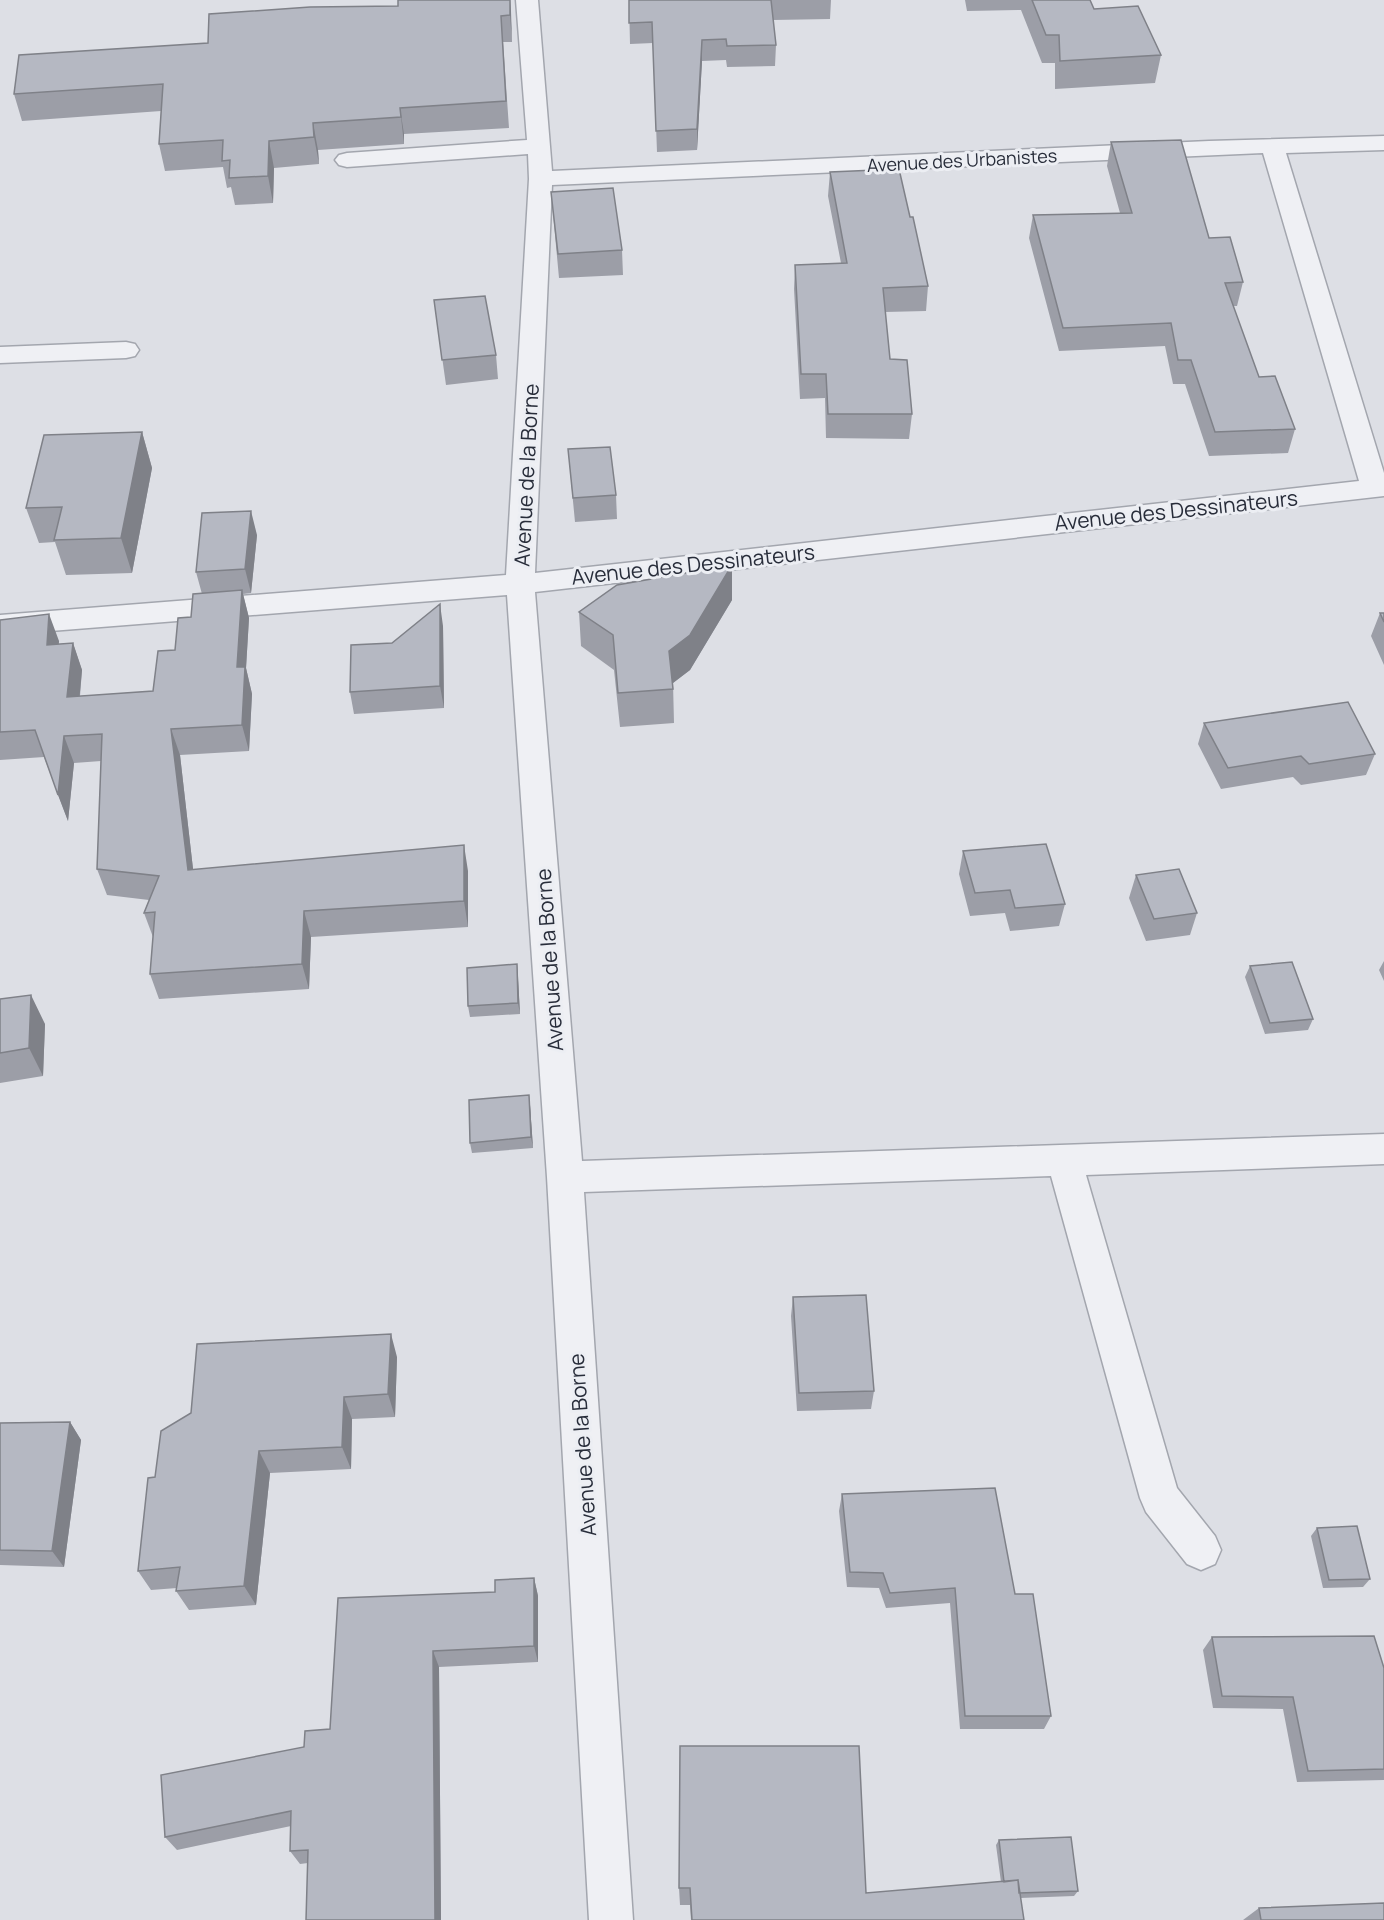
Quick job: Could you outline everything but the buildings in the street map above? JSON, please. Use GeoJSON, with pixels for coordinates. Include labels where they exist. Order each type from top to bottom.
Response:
{"type":"FeatureCollection","features":[{"type":"Feature","properties":{"kind":"street","name":"Avenue de la Borne"},"geometry":{"type":"LineString","coordinates":[[527,0],[541,179],[520,584],[565,1177],[611,1920]]}},
{"type":"Feature","properties":{"kind":"street","name":"Avenue des Urbanistes"},"geometry":{"type":"LineString","coordinates":[[541,179],[1384,143]]}},
{"type":"Feature","properties":{"kind":"street"},"geometry":{"type":"LineString","coordinates":[[347,160],[539,146]]}},
{"type":"Feature","properties":{"kind":"street"},"geometry":{"type":"LineString","coordinates":[[1272,146],[1380,487]]}},
{"type":"Feature","properties":{"kind":"street"},"geometry":{"type":"LineString","coordinates":[[0,356],[126,350]]}},
{"type":"Feature","properties":{"kind":"street","name":"Avenue des Dessinateurs"},"geometry":{"type":"LineString","coordinates":[[0,625],[520,584],[1380,487]]}},
{"type":"Feature","properties":{"kind":"street"},"geometry":{"type":"LineString","coordinates":[[565,1177],[1384,1149]]}},
{"type":"Feature","properties":{"kind":"street"},"geometry":{"type":"LineString","coordinates":[[1064,1160],[1160,1498],[1201,1550]]}}]}
